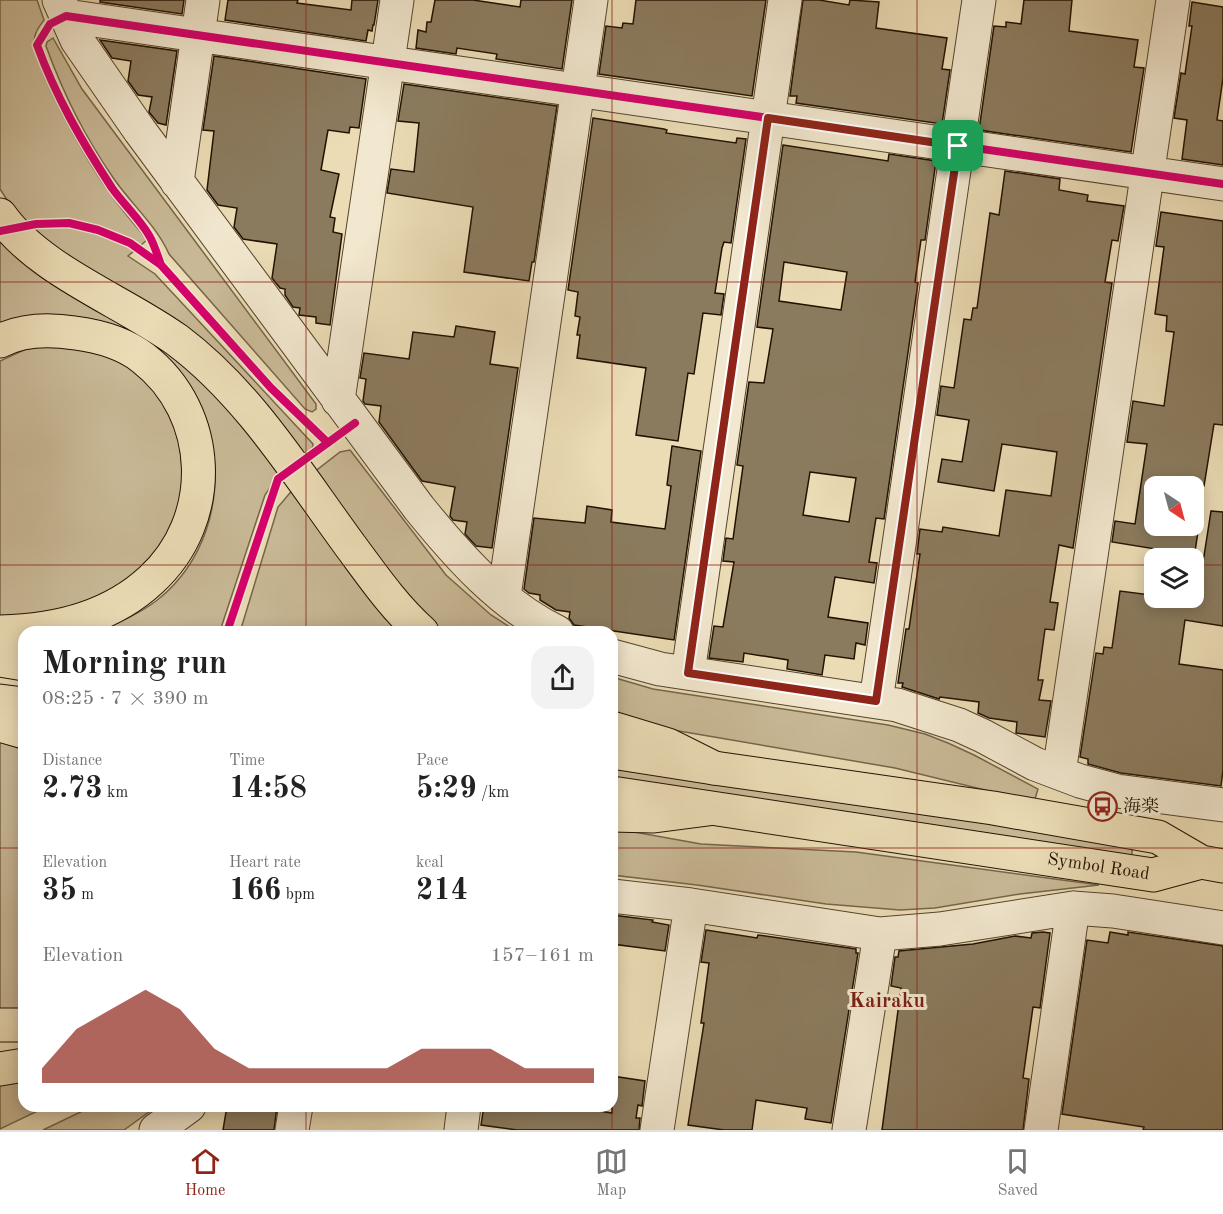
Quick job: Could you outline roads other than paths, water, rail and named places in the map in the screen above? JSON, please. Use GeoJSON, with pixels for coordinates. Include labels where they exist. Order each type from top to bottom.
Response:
{"type":"FeatureCollection","features":[{"type":"Feature","properties":{"kind":"main road"},"geometry":{"type":"LineString","coordinates":[[0,215],[36,250],[58,267],[177,340],[214,372],[245,404],[385,594],[416,626]]}},
{"type":"Feature","properties":{"kind":"main road"},"geometry":{"type":"LineString","coordinates":[[0,341],[26,332],[43,330],[82,334],[131,350],[163,377],[188,416],[198,452],[200,470],[196,504],[184,536],[175,552],[151,580],[112,608],[66,624],[50,626]]}},
{"type":"Feature","properties":{"kind":"main road"},"geometry":{"type":"LineString","coordinates":[[0,632],[18,630]]}},
{"type":"Feature","properties":{"kind":"main road"},"geometry":{"type":"LineString","coordinates":[[0,660],[18,663]]}},
{"type":"Feature","properties":{"kind":"main road"},"geometry":{"type":"LineString","coordinates":[[0,701],[18,703]]}},
{"type":"Feature","properties":{"kind":"main road"},"geometry":{"type":"LineString","coordinates":[[0,725],[18,730]]}},
{"type":"Feature","properties":{"kind":"main road"},"geometry":{"type":"LineString","coordinates":[[618,730],[668,745],[714,768]]}},
{"type":"Feature","properties":{"kind":"main road","name":"Symbol Road"},"geometry":{"type":"LineString","coordinates":[[618,753],[993,808],[1158,837],[1212,864]]}},
{"type":"Feature","properties":{"kind":"main road","name":"Symbol Road"},"geometry":{"type":"LineString","coordinates":[[618,794],[1154,875],[1212,864]]}},
{"type":"Feature","properties":{"kind":"main road"},"geometry":{"type":"LineString","coordinates":[[618,815],[654,816],[708,808]]}},
{"type":"Feature","properties":{"kind":"main road"},"geometry":{"type":"LineString","coordinates":[[0,1025],[18,1024]]}},
{"type":"Feature","properties":{"kind":"main road"},"geometry":{"type":"LineString","coordinates":[[0,1069],[18,1066]]}},
{"type":"Feature","properties":{"kind":"street"},"geometry":{"type":"LineString","coordinates":[[177,182],[204,0]]}},
{"type":"Feature","properties":{"kind":"street"},"geometry":{"type":"LineString","coordinates":[[338,400],[397,0]]}},
{"type":"Feature","properties":{"kind":"street"},"geometry":{"type":"LineString","coordinates":[[504,596],[591,0]]}},
{"type":"Feature","properties":{"kind":"street"},"geometry":{"type":"LineString","coordinates":[[688,673],[785,0]]}},
{"type":"Feature","properties":{"kind":"street"},"geometry":{"type":"LineString","coordinates":[[876,701],[979,0]]}},
{"type":"Feature","properties":{"kind":"street"},"geometry":{"type":"LineString","coordinates":[[1059,773],[1173,0]]}},
{"type":"Feature","properties":{"kind":"street"},"geometry":{"type":"LineString","coordinates":[[62,8],[198,35],[1223,184]]}},
{"type":"Feature","properties":{"kind":"street"},"geometry":{"type":"LineString","coordinates":[[62,8],[77,40],[177,182],[441,535],[462,560],[535,621],[545,626]]}},
{"type":"Feature","properties":{"kind":"street"},"geometry":{"type":"LineString","coordinates":[[618,658],[660,669],[876,701],[906,708],[959,725],[1035,764],[1080,781],[1117,791],[1223,805]]}},
{"type":"Feature","properties":{"kind":"street"},"geometry":{"type":"LineString","coordinates":[[618,897],[691,905],[879,934],[940,929],[1073,908],[1113,911],[1223,928]]}},
{"type":"Feature","properties":{"kind":"street"},"geometry":{"type":"LineString","coordinates":[[657,1130],[691,905]]}},
{"type":"Feature","properties":{"kind":"street"},"geometry":{"type":"LineString","coordinates":[[1041,1130],[1073,908]]}},
{"type":"Feature","properties":{"kind":"street"},"geometry":{"type":"LineString","coordinates":[[849,1130],[879,934]]}},
{"type":"Feature","properties":{"kind":"street"},"geometry":{"type":"LineString","coordinates":[[156,1130],[181,1112]]}},
{"type":"Feature","properties":{"kind":"street"},"geometry":{"type":"LineString","coordinates":[[292,1130],[295,1112]]}},
{"type":"Feature","properties":{"kind":"street"},"geometry":{"type":"LineString","coordinates":[[461,1130],[463,1112]]}},
{"type":"Feature","properties":{"kind":"place","name":"海楽"},"geometry":{"type":"Point","coordinates":[1102,807]}},
{"type":"Feature","properties":{"kind":"district","name":"Kairaku"},"geometry":{"type":"Point","coordinates":[887,1001]}}]}
